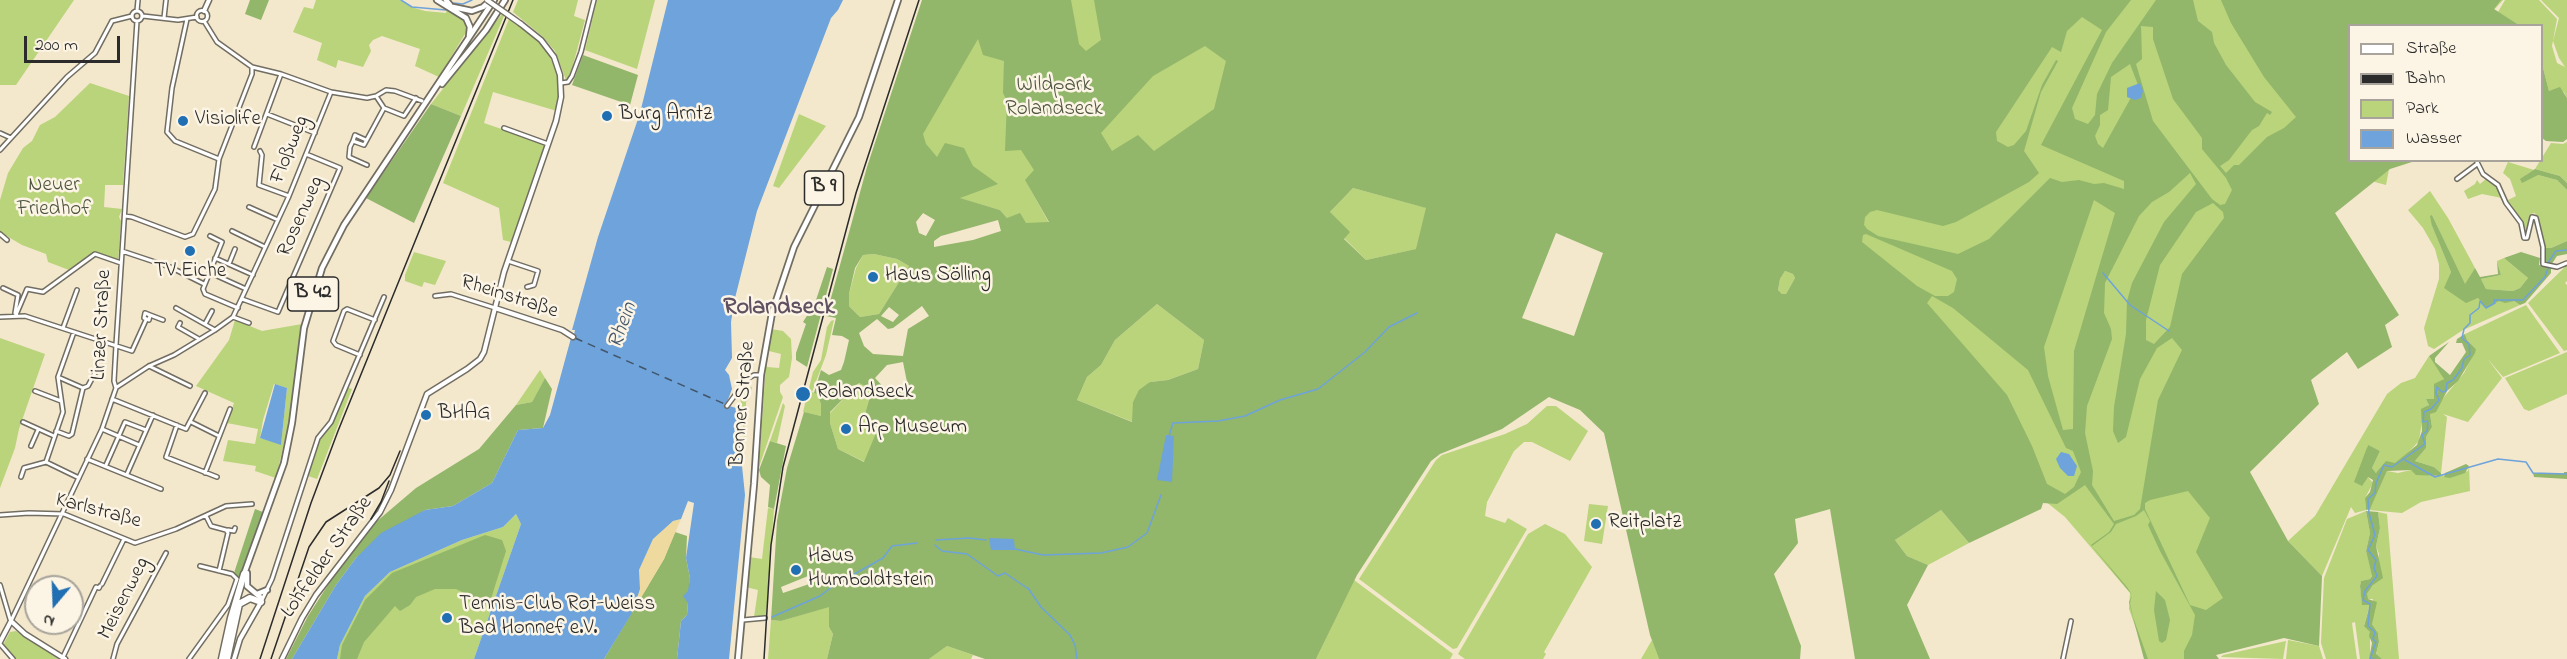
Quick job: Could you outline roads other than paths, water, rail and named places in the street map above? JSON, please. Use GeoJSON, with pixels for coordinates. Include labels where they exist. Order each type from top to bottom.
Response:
{"type":"FeatureCollection","features":[{"type":"Feature","properties":{"kind":"highway","name":"B 42"},"geometry":{"type":"LineString","coordinates":[[224,659],[225,643],[244,574]]}},
{"type":"Feature","properties":{"kind":"highway","name":"B 42"},"geometry":{"type":"LineString","coordinates":[[224,659],[244,574]]}},
{"type":"Feature","properties":{"kind":"highway"},"geometry":{"type":"LineString","coordinates":[[224,659],[240,603],[250,598],[261,602]]}},
{"type":"Feature","properties":{"kind":"main road"},"geometry":{"type":"LineString","coordinates":[[438,0],[472,11],[493,0]]}},
{"type":"Feature","properties":{"kind":"main road"},"geometry":{"type":"LineString","coordinates":[[438,0],[468,19],[470,27],[467,42]]}},
{"type":"Feature","properties":{"kind":"main road"},"geometry":{"type":"LineString","coordinates":[[446,0],[450,5]]}},
{"type":"Feature","properties":{"kind":"main road","name":"B 42"},"geometry":{"type":"LineString","coordinates":[[244,574],[275,491],[287,450],[304,328],[320,273],[344,225],[493,0]]}},
{"type":"Feature","properties":{"kind":"main road"},"geometry":{"type":"LineString","coordinates":[[434,91],[486,30],[505,0]]}},
{"type":"Feature","properties":{"kind":"main road","name":"Bonner Straße"},"geometry":{"type":"LineString","coordinates":[[741,620],[766,334],[784,274],[802,231],[859,117],[898,0]]}},
{"type":"Feature","properties":{"kind":"main road"},"geometry":{"type":"LineString","coordinates":[[249,559],[246,584],[254,594],[261,597],[261,602]]}},
{"type":"Feature","properties":{"kind":"main road"},"geometry":{"type":"LineString","coordinates":[[254,594],[261,594],[268,587]]}},
{"type":"Feature","properties":{"kind":"main road","name":"B 9"},"geometry":{"type":"LineString","coordinates":[[738,659],[741,620]]}},
{"type":"Feature","properties":{"kind":"street"},"geometry":{"type":"LineString","coordinates":[[0,150],[44,105],[67,77],[94,53],[112,21],[132,16],[137,11],[138,0]]}},
{"type":"Feature","properties":{"kind":"street"},"geometry":{"type":"LineString","coordinates":[[164,18],[166,0]]}},
{"type":"Feature","properties":{"kind":"street"},"geometry":{"type":"LineString","coordinates":[[204,11],[209,0]]}},
{"type":"Feature","properties":{"kind":"street"},"geometry":{"type":"LineString","coordinates":[[486,0],[540,38],[555,59],[561,83],[569,81],[572,76],[581,52],[594,0]]}},
{"type":"Feature","properties":{"kind":"street"},"geometry":{"type":"LineString","coordinates":[[137,11],[142,16],[187,20],[197,17]]}},
{"type":"Feature","properties":{"kind":"street"},"geometry":{"type":"LineString","coordinates":[[197,17],[199,11],[204,11]]}},
{"type":"Feature","properties":{"kind":"street"},"geometry":{"type":"LineString","coordinates":[[204,11],[207,15],[204,21]]}},
{"type":"Feature","properties":{"kind":"street"},"geometry":{"type":"LineString","coordinates":[[132,16],[137,21],[142,16]]}},
{"type":"Feature","properties":{"kind":"street"},"geometry":{"type":"LineString","coordinates":[[197,17],[204,21],[217,42],[252,67],[281,74],[331,92],[362,98],[376,96],[386,90],[422,101]]}},
{"type":"Feature","properties":{"kind":"street"},"geometry":{"type":"LineString","coordinates":[[187,20],[172,88],[167,132],[175,141],[219,159]]}},
{"type":"Feature","properties":{"kind":"street","name":"Linzer Straße"},"geometry":{"type":"LineString","coordinates":[[0,643],[102,429],[116,388],[114,381],[116,345],[137,21]]}},
{"type":"Feature","properties":{"kind":"street"},"geometry":{"type":"LineString","coordinates":[[125,216],[185,237],[194,234],[217,183],[219,159],[252,74],[252,67]]}},
{"type":"Feature","properties":{"kind":"street"},"geometry":{"type":"LineString","coordinates":[[254,147],[281,74]]}},
{"type":"Feature","properties":{"kind":"street","name":"Lohfelder Straße"},"geometry":{"type":"LineString","coordinates":[[282,659],[316,595],[380,512],[391,490],[426,394],[467,369],[482,356],[508,261],[560,105],[561,83]]}},
{"type":"Feature","properties":{"kind":"street","name":"Floßweg"},"geometry":{"type":"LineString","coordinates":[[116,388],[149,366],[174,355],[233,317],[289,196],[331,92]]}},
{"type":"Feature","properties":{"kind":"street"},"geometry":{"type":"LineString","coordinates":[[376,96],[384,108],[404,116],[416,98]]}},
{"type":"Feature","properties":{"kind":"street"},"geometry":{"type":"LineString","coordinates":[[367,165],[349,157],[353,141],[355,135],[366,140],[384,108]]}},
{"type":"Feature","properties":{"kind":"street"},"geometry":{"type":"LineString","coordinates":[[267,114],[315,133]]}},
{"type":"Feature","properties":{"kind":"street"},"geometry":{"type":"LineString","coordinates":[[504,128],[548,144]]}},
{"type":"Feature","properties":{"kind":"street"},"geometry":{"type":"LineString","coordinates":[[0,133],[11,138]]}},
{"type":"Feature","properties":{"kind":"street"},"geometry":{"type":"LineString","coordinates":[[260,152],[262,155],[259,185],[289,196]]}},
{"type":"Feature","properties":{"kind":"street","name":"Rosenweg"},"geometry":{"type":"LineString","coordinates":[[242,299],[278,312],[340,168],[306,154]]}},
{"type":"Feature","properties":{"kind":"street"},"geometry":{"type":"LineString","coordinates":[[2457,179],[2476,162],[2483,174],[2500,188],[2506,203],[2521,224],[2524,238],[2528,236],[2532,217],[2535,217],[2543,247],[2542,263],[2546,266],[2559,267],[2567,263]]}},
{"type":"Feature","properties":{"kind":"street"},"geometry":{"type":"LineString","coordinates":[[249,207],[278,219]]}},
{"type":"Feature","properties":{"kind":"street"},"geometry":{"type":"LineString","coordinates":[[232,231],[265,247]]}},
{"type":"Feature","properties":{"kind":"street"},"geometry":{"type":"LineString","coordinates":[[0,234],[7,240]]}},
{"type":"Feature","properties":{"kind":"street"},"geometry":{"type":"LineString","coordinates":[[210,236],[222,242],[204,284],[205,294],[238,308]]}},
{"type":"Feature","properties":{"kind":"street"},"geometry":{"type":"LineString","coordinates":[[229,264],[235,249]]}},
{"type":"Feature","properties":{"kind":"street"},"geometry":{"type":"LineString","coordinates":[[122,251],[170,267],[204,284]]}},
{"type":"Feature","properties":{"kind":"street"},"geometry":{"type":"LineString","coordinates":[[16,315],[27,289],[43,292],[95,254],[121,263]]}},
{"type":"Feature","properties":{"kind":"street"},"geometry":{"type":"LineString","coordinates":[[215,258],[253,275]]}},
{"type":"Feature","properties":{"kind":"street"},"geometry":{"type":"LineString","coordinates":[[508,261],[538,271],[534,285],[527,287]]}},
{"type":"Feature","properties":{"kind":"street"},"geometry":{"type":"LineString","coordinates":[[215,275],[246,289]]}},
{"type":"Feature","properties":{"kind":"street"},"geometry":{"type":"LineString","coordinates":[[3,288],[18,296],[16,315]]}},
{"type":"Feature","properties":{"kind":"street"},"geometry":{"type":"LineString","coordinates":[[63,328],[77,290]]}},
{"type":"Feature","properties":{"kind":"street","name":"Rheinstraße"},"geometry":{"type":"LineString","coordinates":[[435,296],[451,294],[562,330],[573,337]]}},
{"type":"Feature","properties":{"kind":"street"},"geometry":{"type":"LineString","coordinates":[[234,659],[240,639],[273,575],[318,438],[331,422],[384,297]]}},
{"type":"Feature","properties":{"kind":"street"},"geometry":{"type":"LineString","coordinates":[[176,308],[215,330]]}},
{"type":"Feature","properties":{"kind":"street"},"geometry":{"type":"LineString","coordinates":[[360,355],[336,345],[333,341],[344,311],[347,309],[375,320]]}},
{"type":"Feature","properties":{"kind":"street"},"geometry":{"type":"LineString","coordinates":[[205,324],[212,311]]}},
{"type":"Feature","properties":{"kind":"street"},"geometry":{"type":"LineString","coordinates":[[0,317],[16,315],[132,351],[150,315],[163,320]]}},
{"type":"Feature","properties":{"kind":"street"},"geometry":{"type":"LineString","coordinates":[[233,317],[249,323]]}},
{"type":"Feature","properties":{"kind":"street"},"geometry":{"type":"LineString","coordinates":[[180,323],[178,327],[199,339]]}},
{"type":"Feature","properties":{"kind":"street"},"geometry":{"type":"LineString","coordinates":[[46,462],[63,412],[58,377],[74,332]]}},
{"type":"Feature","properties":{"kind":"street"},"geometry":{"type":"LineString","coordinates":[[149,366],[190,386]]}},
{"type":"Feature","properties":{"kind":"street"},"geometry":{"type":"LineString","coordinates":[[58,377],[83,388],[88,386],[96,371]]}},
{"type":"Feature","properties":{"kind":"street"},"geometry":{"type":"LineString","coordinates":[[728,406],[748,378],[761,375]]}},
{"type":"Feature","properties":{"kind":"street"},"geometry":{"type":"LineString","coordinates":[[56,431],[69,436],[72,434],[83,388]]}},
{"type":"Feature","properties":{"kind":"street"},"geometry":{"type":"LineString","coordinates":[[35,391],[61,401]]}},
{"type":"Feature","properties":{"kind":"street"},"geometry":{"type":"LineString","coordinates":[[112,399],[186,429],[205,393]]}},
{"type":"Feature","properties":{"kind":"street"},"geometry":{"type":"LineString","coordinates":[[205,472],[230,409]]}},
{"type":"Feature","properties":{"kind":"street"},"geometry":{"type":"LineString","coordinates":[[127,474],[153,415]]}},
{"type":"Feature","properties":{"kind":"street"},"geometry":{"type":"LineString","coordinates":[[23,422],[54,436]]}},
{"type":"Feature","properties":{"kind":"street"},"geometry":{"type":"LineString","coordinates":[[106,465],[125,422],[146,430]]}},
{"type":"Feature","properties":{"kind":"street"},"geometry":{"type":"LineString","coordinates":[[191,422],[219,436]]}},
{"type":"Feature","properties":{"kind":"street"},"geometry":{"type":"LineString","coordinates":[[177,425],[166,457],[217,477]]}},
{"type":"Feature","properties":{"kind":"street"},"geometry":{"type":"LineString","coordinates":[[102,429],[140,445]]}},
{"type":"Feature","properties":{"kind":"street"},"geometry":{"type":"LineString","coordinates":[[31,446],[38,430]]}},
{"type":"Feature","properties":{"kind":"street"},"geometry":{"type":"LineString","coordinates":[[87,459],[161,489]]}},
{"type":"Feature","properties":{"kind":"street"},"geometry":{"type":"LineString","coordinates":[[21,477],[24,468],[46,462],[79,478]]}},
{"type":"Feature","properties":{"kind":"street","name":"Karlstraße"},"geometry":{"type":"LineString","coordinates":[[0,514],[62,514],[124,539],[142,542],[230,504],[252,504]]}},
{"type":"Feature","properties":{"kind":"street"},"geometry":{"type":"LineString","coordinates":[[206,516],[211,526],[234,531],[235,528]]}},
{"type":"Feature","properties":{"kind":"street"},"geometry":{"type":"LineString","coordinates":[[219,571],[228,530]]}},
{"type":"Feature","properties":{"kind":"street"},"geometry":{"type":"LineString","coordinates":[[0,585],[11,621],[64,658],[96,587],[99,588],[101,585],[124,539]]}},
{"type":"Feature","properties":{"kind":"street","name":"Meisenweg"},"geometry":{"type":"LineString","coordinates":[[113,659],[117,644],[166,553]]}},
{"type":"Feature","properties":{"kind":"street"},"geometry":{"type":"LineString","coordinates":[[192,658],[228,605],[237,579],[232,574],[200,566]]}},
{"type":"Feature","properties":{"kind":"street"},"geometry":{"type":"LineString","coordinates":[[741,620],[765,618]]}},
{"type":"Feature","properties":{"kind":"street"},"geometry":{"type":"LineString","coordinates":[[2063,659],[2071,621]]}},
{"type":"Feature","properties":{"kind":"street"},"geometry":{"type":"LineString","coordinates":[[5,632],[19,628]]}},
{"type":"Feature","properties":{"kind":"street"},"geometry":{"type":"LineString","coordinates":[[0,643],[13,659]]}},
{"type":"Feature","properties":{"kind":"water","name":"Rhein"},"geometry":{"type":"Polygon","coordinates":[[[668,0],[843,0],[831,18],[757,211],[734,302],[731,322],[732,358],[725,370],[729,375],[732,389],[726,405],[736,408],[745,495],[729,659],[677,659],[681,621],[687,615],[688,603],[683,596],[688,591],[690,578],[686,558],[694,503],[688,501],[681,519],[673,521],[653,539],[639,570],[640,589],[632,613],[604,659],[474,659],[521,524],[516,514],[503,527],[462,540],[390,572],[365,596],[340,645],[337,659],[292,659],[336,585],[356,558],[381,533],[425,510],[453,506],[492,483],[518,430],[543,428],[550,415],[571,338],[574,335],[575,330],[572,330],[598,237],[640,113],[668,0]]]}},
{"type":"Feature","properties":{"kind":"water"},"geometry":{"type":"Polygon","coordinates":[[[2140,83],[2143,91],[2141,98],[2135,100],[2127,97],[2127,88],[2140,83]]]}},
{"type":"Feature","properties":{"kind":"water"},"geometry":{"type":"Polygon","coordinates":[[[275,384],[287,388],[281,445],[260,438],[275,384]]]}},
{"type":"Feature","properties":{"kind":"water"},"geometry":{"type":"Polygon","coordinates":[[[1166,435],[1174,436],[1172,482],[1157,480],[1166,435]]]}},
{"type":"Feature","properties":{"kind":"water"},"geometry":{"type":"Polygon","coordinates":[[[2061,452],[2069,454],[2077,466],[2074,476],[2068,476],[2060,468],[2056,459],[2061,452]]]}},
{"type":"Feature","properties":{"kind":"water"},"geometry":{"type":"Polygon","coordinates":[[[989,538],[1014,539],[1015,550],[991,550],[989,538]]]}},
{"type":"Feature","properties":{"kind":"waterway"},"geometry":{"type":"LineString","coordinates":[[401,0],[412,7],[446,10]]}},
{"type":"Feature","properties":{"kind":"waterway"},"geometry":{"type":"LineString","coordinates":[[453,3],[463,4],[472,0]]}},
{"type":"Feature","properties":{"kind":"waterway"},"geometry":{"type":"LineString","coordinates":[[2547,264],[2556,251],[2567,250]]}},
{"type":"Feature","properties":{"kind":"waterway"},"geometry":{"type":"LineString","coordinates":[[2370,659],[2376,642],[2373,639],[2375,632],[2368,626],[2370,604],[2363,600],[2365,591],[2377,576],[2374,568],[2376,560],[2368,550],[2375,535],[2368,499],[2375,493],[2376,483],[2384,465],[2392,467],[2425,444],[2422,435],[2427,431],[2428,423],[2423,422],[2424,412],[2431,409],[2439,400],[2436,393],[2437,387],[2442,392],[2446,391],[2447,383],[2453,380],[2462,368],[2464,359],[2470,355],[2469,344],[2462,338],[2464,329],[2470,323],[2470,315],[2479,308],[2480,301],[2486,308],[2495,303],[2494,300],[2523,300],[2545,277],[2548,268]]}},
{"type":"Feature","properties":{"kind":"waterway"},"geometry":{"type":"LineString","coordinates":[[2103,273],[2130,305],[2169,331]]}},
{"type":"Feature","properties":{"kind":"waterway"},"geometry":{"type":"LineString","coordinates":[[1169,436],[1173,423],[1218,421],[1245,416],[1280,400],[1318,389],[1365,352],[1389,327],[1417,313]]}},
{"type":"Feature","properties":{"kind":"waterway"},"geometry":{"type":"LineString","coordinates":[[2405,460],[2435,477],[2498,459],[2526,462],[2533,473],[2567,474]]}},
{"type":"Feature","properties":{"kind":"waterway"},"geometry":{"type":"LineString","coordinates":[[1015,549],[1043,555],[1101,553],[1128,547],[1147,533],[1161,495]]}},
{"type":"Feature","properties":{"kind":"waterway"},"geometry":{"type":"LineString","coordinates":[[936,540],[969,538],[986,540]]}},
{"type":"Feature","properties":{"kind":"waterway"},"geometry":{"type":"LineString","coordinates":[[772,617],[820,596],[833,586],[883,558],[892,546],[917,543]]}},
{"type":"Feature","properties":{"kind":"waterway"},"geometry":{"type":"LineString","coordinates":[[935,545],[942,551],[967,554],[998,576],[1005,573],[1027,588]]}},
{"type":"Feature","properties":{"kind":"waterway"},"geometry":{"type":"LineString","coordinates":[[1028,588],[1041,607],[1070,635],[1075,645],[1077,659]]}},
{"type":"Feature","properties":{"kind":"railway"},"geometry":{"type":"LineString","coordinates":[[260,659],[311,503],[338,431],[513,0]]}},
{"type":"Feature","properties":{"kind":"railway"},"geometry":{"type":"LineString","coordinates":[[764,659],[771,545],[783,467],[856,193],[919,0]]}},
{"type":"Feature","properties":{"kind":"railway"},"geometry":{"type":"LineString","coordinates":[[271,659],[309,547],[326,522],[379,488],[390,475],[400,451]]}},
{"type":"Feature","properties":{"kind":"railway"},"geometry":{"type":"LineString","coordinates":[[371,519],[389,481]]}},
{"type":"Feature","properties":{"kind":"place","name":"Burg Arntz"},"geometry":{"type":"Point","coordinates":[607,116]}},
{"type":"Feature","properties":{"kind":"place","name":"Visiolife"},"geometry":{"type":"Point","coordinates":[183,121]}},
{"type":"Feature","properties":{"kind":"place","name":"TV Eiche"},"geometry":{"type":"Point","coordinates":[190,251]}},
{"type":"Feature","properties":{"kind":"place","name":"Haus Sölling"},"geometry":{"type":"Point","coordinates":[873,277]}},
{"type":"Feature","properties":{"kind":"place","name":"Rolandseck"},"geometry":{"type":"Point","coordinates":[803,394]}},
{"type":"Feature","properties":{"kind":"place","name":"BHAG"},"geometry":{"type":"Point","coordinates":[426,415]}},
{"type":"Feature","properties":{"kind":"place","name":"Arp Museum"},"geometry":{"type":"Point","coordinates":[846,429]}},
{"type":"Feature","properties":{"kind":"place","name":"Reitplatz"},"geometry":{"type":"Point","coordinates":[1596,524]}},
{"type":"Feature","properties":{"kind":"place","name":"Haus Humboldtstein"},"geometry":{"type":"Point","coordinates":[796,570]}},
{"type":"Feature","properties":{"kind":"place","name":"Tennis-Club Rot-Weiss Bad Honnef e.V."},"geometry":{"type":"Point","coordinates":[447,618]}},
{"type":"Feature","properties":{"kind":"district","name":"Rolandseck"},"geometry":{"type":"Point","coordinates":[779,309]}},
{"type":"Feature","properties":{"kind":"park label","name":"Wildpark Rolandseck"},"geometry":{"type":"Point","coordinates":[1054,99]}},
{"type":"Feature","properties":{"kind":"park label","name":"Neuer Friedhof"},"geometry":{"type":"Point","coordinates":[54,199]}}]}
